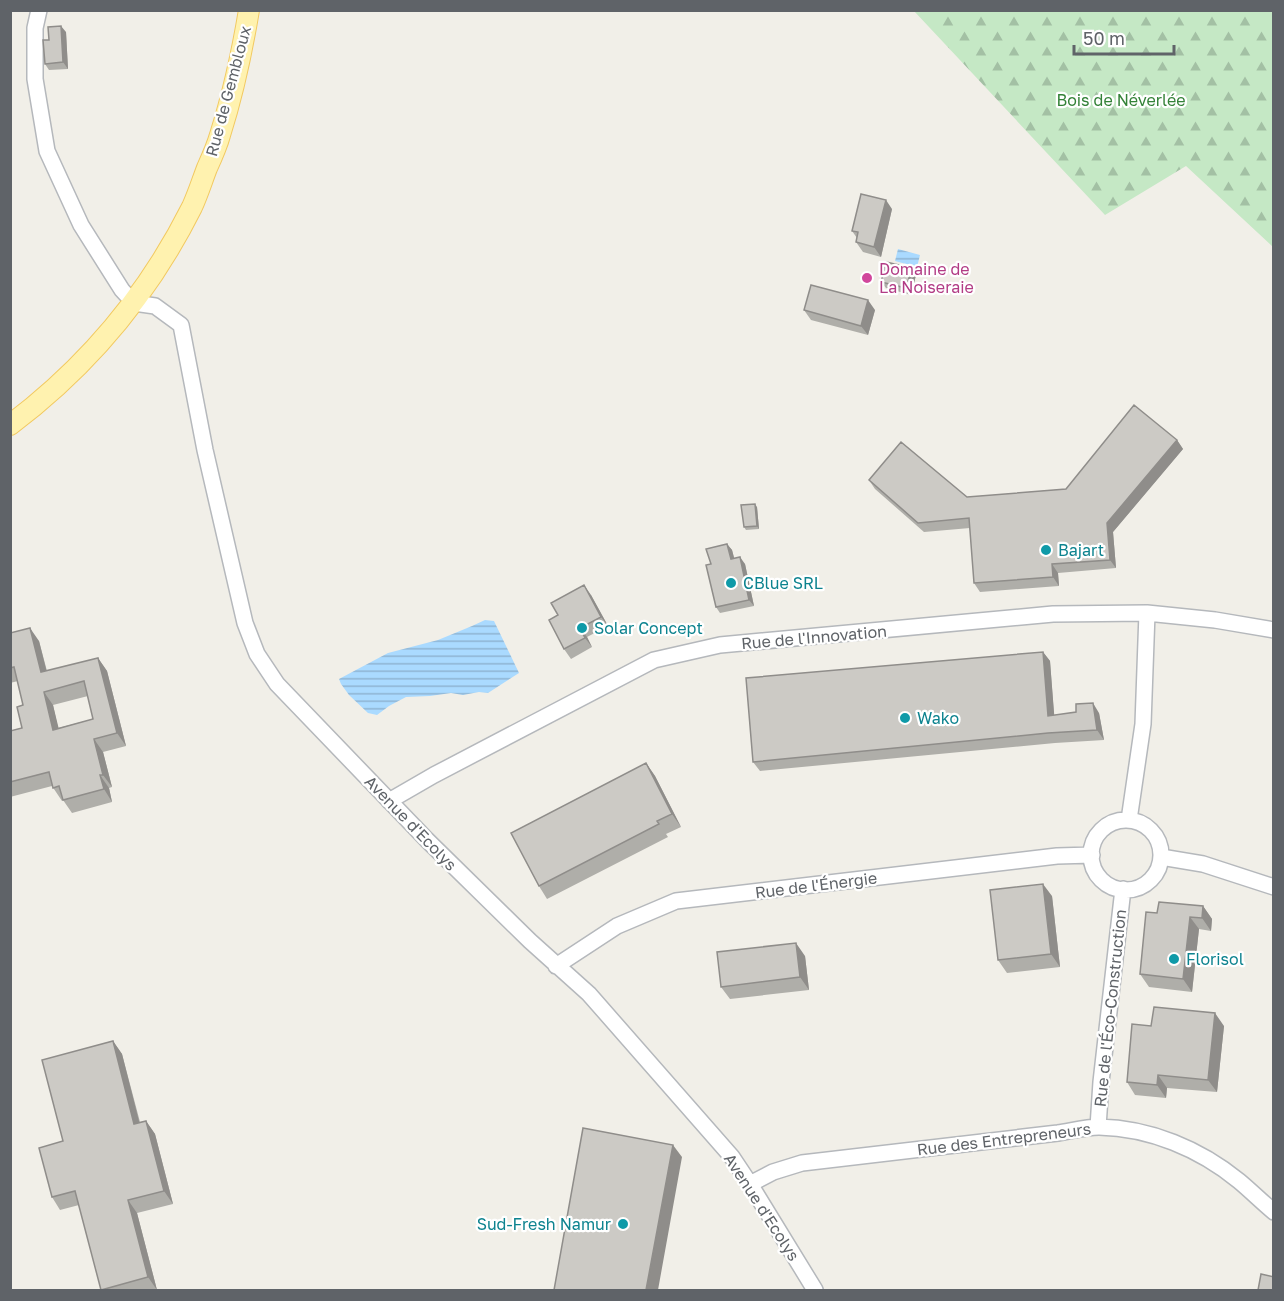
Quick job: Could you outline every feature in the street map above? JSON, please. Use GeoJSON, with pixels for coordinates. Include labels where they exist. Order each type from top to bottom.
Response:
{"type":"FeatureCollection","features":[{"type":"Feature","properties":{"kind":"main road","name":"Rue de Gembloux"},"geometry":{"type":"LineString","coordinates":[[10,425],[66,378],[97,348],[134,303],[157,270],[193,206],[220,136],[242,54],[249,10]]}},
{"type":"Feature","properties":{"kind":"street"},"geometry":{"type":"LineString","coordinates":[[39,10],[35,28],[35,79],[47,151],[81,225],[122,290],[134,303]]}},
{"type":"Feature","properties":{"kind":"street","name":"Avenue d'Ecolys"},"geometry":{"type":"LineString","coordinates":[[134,303],[155,306],[181,325],[205,450],[245,623],[257,654],[277,684],[427,840],[556,966],[589,994],[732,1157],[814,1290]]}},
{"type":"Feature","properties":{"kind":"street"},"geometry":{"type":"LineString","coordinates":[[1129,820],[1143,724],[1147,613]]}},
{"type":"Feature","properties":{"kind":"street","name":"Rue de l'Innovation"},"geometry":{"type":"LineString","coordinates":[[389,801],[434,775],[654,660],[720,645],[1053,614],[1147,613],[1215,620],[1274,630]]}},
{"type":"Feature","properties":{"kind":"street"},"geometry":{"type":"LineString","coordinates":[[1129,820],[1143,824],[1154,835],[1161,857],[1157,870],[1146,884],[1123,889],[1111,886],[1100,878],[1093,866],[1092,855],[1095,840],[1104,828],[1116,822],[1129,820]]}},
{"type":"Feature","properties":{"kind":"street","name":"Rue de l'Énergie"},"geometry":{"type":"LineString","coordinates":[[556,966],[617,926],[676,902],[1057,856],[1092,855]]}},
{"type":"Feature","properties":{"kind":"street"},"geometry":{"type":"LineString","coordinates":[[1161,857],[1203,864],[1274,887]]}},
{"type":"Feature","properties":{"kind":"street","name":"Rue de l'Éco-Construction"},"geometry":{"type":"LineString","coordinates":[[1098,1127],[1123,889]]}},
{"type":"Feature","properties":{"kind":"street","name":"Rue des Entrepreneurs"},"geometry":{"type":"LineString","coordinates":[[750,1184],[773,1172],[802,1163],[1098,1127],[1138,1131],[1193,1150],[1238,1180],[1274,1212]]}},
{"type":"Feature","properties":{"kind":"green space","name":"Bois de Néverlée"},"geometry":{"type":"Polygon","coordinates":[[[914,11],[1273,11],[1273,247],[1186,166],[1105,215],[914,11]]]}},
{"type":"Feature","properties":{"kind":"water"},"geometry":{"type":"Polygon","coordinates":[[[898,249],[920,255],[917,267],[895,261],[898,249]]]}},
{"type":"Feature","properties":{"kind":"water"},"geometry":{"type":"Polygon","coordinates":[[[485,620],[494,621],[519,673],[488,693],[463,695],[451,693],[406,697],[377,715],[368,713],[341,684],[339,679],[388,653],[438,640],[485,620]]]}},
{"type":"Feature","properties":{"kind":"building"},"geometry":{"type":"Polygon","coordinates":[[[61,26],[63,62],[45,64],[43,40],[49,40],[48,27],[61,26]]]}},
{"type":"Feature","properties":{"kind":"building"},"geometry":{"type":"Polygon","coordinates":[[[861,194],[886,200],[874,247],[856,242],[858,232],[852,231],[861,194]]]}},
{"type":"Feature","properties":{"kind":"building"},"geometry":{"type":"Polygon","coordinates":[[[886,262],[912,268],[906,288],[881,282],[886,262]]]}},
{"type":"Feature","properties":{"kind":"building"},"geometry":{"type":"Polygon","coordinates":[[[811,285],[868,300],[861,326],[804,310],[811,285]]]}},
{"type":"Feature","properties":{"kind":"building"},"geometry":{"type":"Polygon","coordinates":[[[1134,405],[1177,440],[1107,523],[1110,560],[1052,564],[1053,577],[974,583],[969,518],[918,523],[869,480],[901,442],[967,497],[1066,489],[1134,405]]]}},
{"type":"Feature","properties":{"kind":"building"},"geometry":{"type":"Polygon","coordinates":[[[755,504],[757,526],[744,527],[741,505],[755,504]]]}},
{"type":"Feature","properties":{"kind":"building","name":"CBlue SRL"},"geometry":{"type":"Polygon","coordinates":[[[727,544],[731,559],[740,557],[749,600],[716,607],[706,565],[711,564],[706,549],[727,544]]]}},
{"type":"Feature","properties":{"kind":"building","name":"Solar Concept"},"geometry":{"type":"Polygon","coordinates":[[[584,585],[601,617],[580,628],[585,638],[564,649],[549,620],[558,615],[551,603],[584,585]]]}},
{"type":"Feature","properties":{"kind":"building"},"geometry":{"type":"Polygon","coordinates":[[[30,628],[41,672],[98,658],[117,733],[94,739],[104,789],[63,800],[59,786],[53,788],[49,772],[10,782],[10,731],[22,728],[17,707],[23,705],[14,667],[10,668],[10,633],[30,628]],[[84,681],[44,692],[53,730],[93,719],[84,681]]]}},
{"type":"Feature","properties":{"kind":"building","name":"Wako"},"geometry":{"type":"Polygon","coordinates":[[[1043,652],[1048,716],[1076,712],[1076,704],[1093,703],[1097,730],[753,762],[746,678],[1043,652]]]}},
{"type":"Feature","properties":{"kind":"building"},"geometry":{"type":"Polygon","coordinates":[[[646,763],[672,814],[657,821],[659,824],[539,886],[511,833],[646,763]]]}},
{"type":"Feature","properties":{"kind":"building"},"geometry":{"type":"Polygon","coordinates":[[[1043,884],[1051,954],[998,960],[990,890],[1043,884]]]}},
{"type":"Feature","properties":{"kind":"building","name":"Florisol"},"geometry":{"type":"Polygon","coordinates":[[[1159,902],[1203,906],[1202,918],[1190,917],[1183,979],[1140,974],[1146,912],[1157,913],[1159,902]]]}},
{"type":"Feature","properties":{"kind":"building"},"geometry":{"type":"Polygon","coordinates":[[[796,943],[800,977],[721,987],[717,952],[796,943]]]}},
{"type":"Feature","properties":{"kind":"building"},"geometry":{"type":"Polygon","coordinates":[[[1154,1007],[1215,1013],[1208,1080],[1158,1075],[1157,1085],[1127,1082],[1132,1024],[1151,1026],[1154,1007]]]}},
{"type":"Feature","properties":{"kind":"building"},"geometry":{"type":"Polygon","coordinates":[[[113,1041],[134,1124],[146,1121],[164,1191],[128,1200],[148,1277],[101,1290],[75,1191],[52,1197],[39,1148],[63,1141],[42,1060],[113,1041]]]}},
{"type":"Feature","properties":{"kind":"building","name":"Sud-Fresh Namur"},"geometry":{"type":"Polygon","coordinates":[[[583,1128],[673,1145],[646,1290],[554,1290],[583,1128]]]}},
{"type":"Feature","properties":{"kind":"building"},"geometry":{"type":"Polygon","coordinates":[[[1261,1274],[1274,1277],[1274,1290],[1258,1290],[1261,1274]]]}},
{"type":"Feature","properties":{"kind":"place","name":"Domaine de La Noiseraie"},"geometry":{"type":"Point","coordinates":[867,278]}},
{"type":"Feature","properties":{"kind":"place","name":"Bajart"},"geometry":{"type":"Point","coordinates":[1046,550]}},
{"type":"Feature","properties":{"kind":"place","name":"CBlue SRL"},"geometry":{"type":"Point","coordinates":[731,583]}},
{"type":"Feature","properties":{"kind":"place","name":"Solar Concept"},"geometry":{"type":"Point","coordinates":[582,628]}},
{"type":"Feature","properties":{"kind":"place","name":"Wako"},"geometry":{"type":"Point","coordinates":[905,718]}},
{"type":"Feature","properties":{"kind":"place","name":"Florisol"},"geometry":{"type":"Point","coordinates":[1174,959]}},
{"type":"Feature","properties":{"kind":"place","name":"Sud-Fresh Namur"},"geometry":{"type":"Point","coordinates":[623,1224]}}]}
